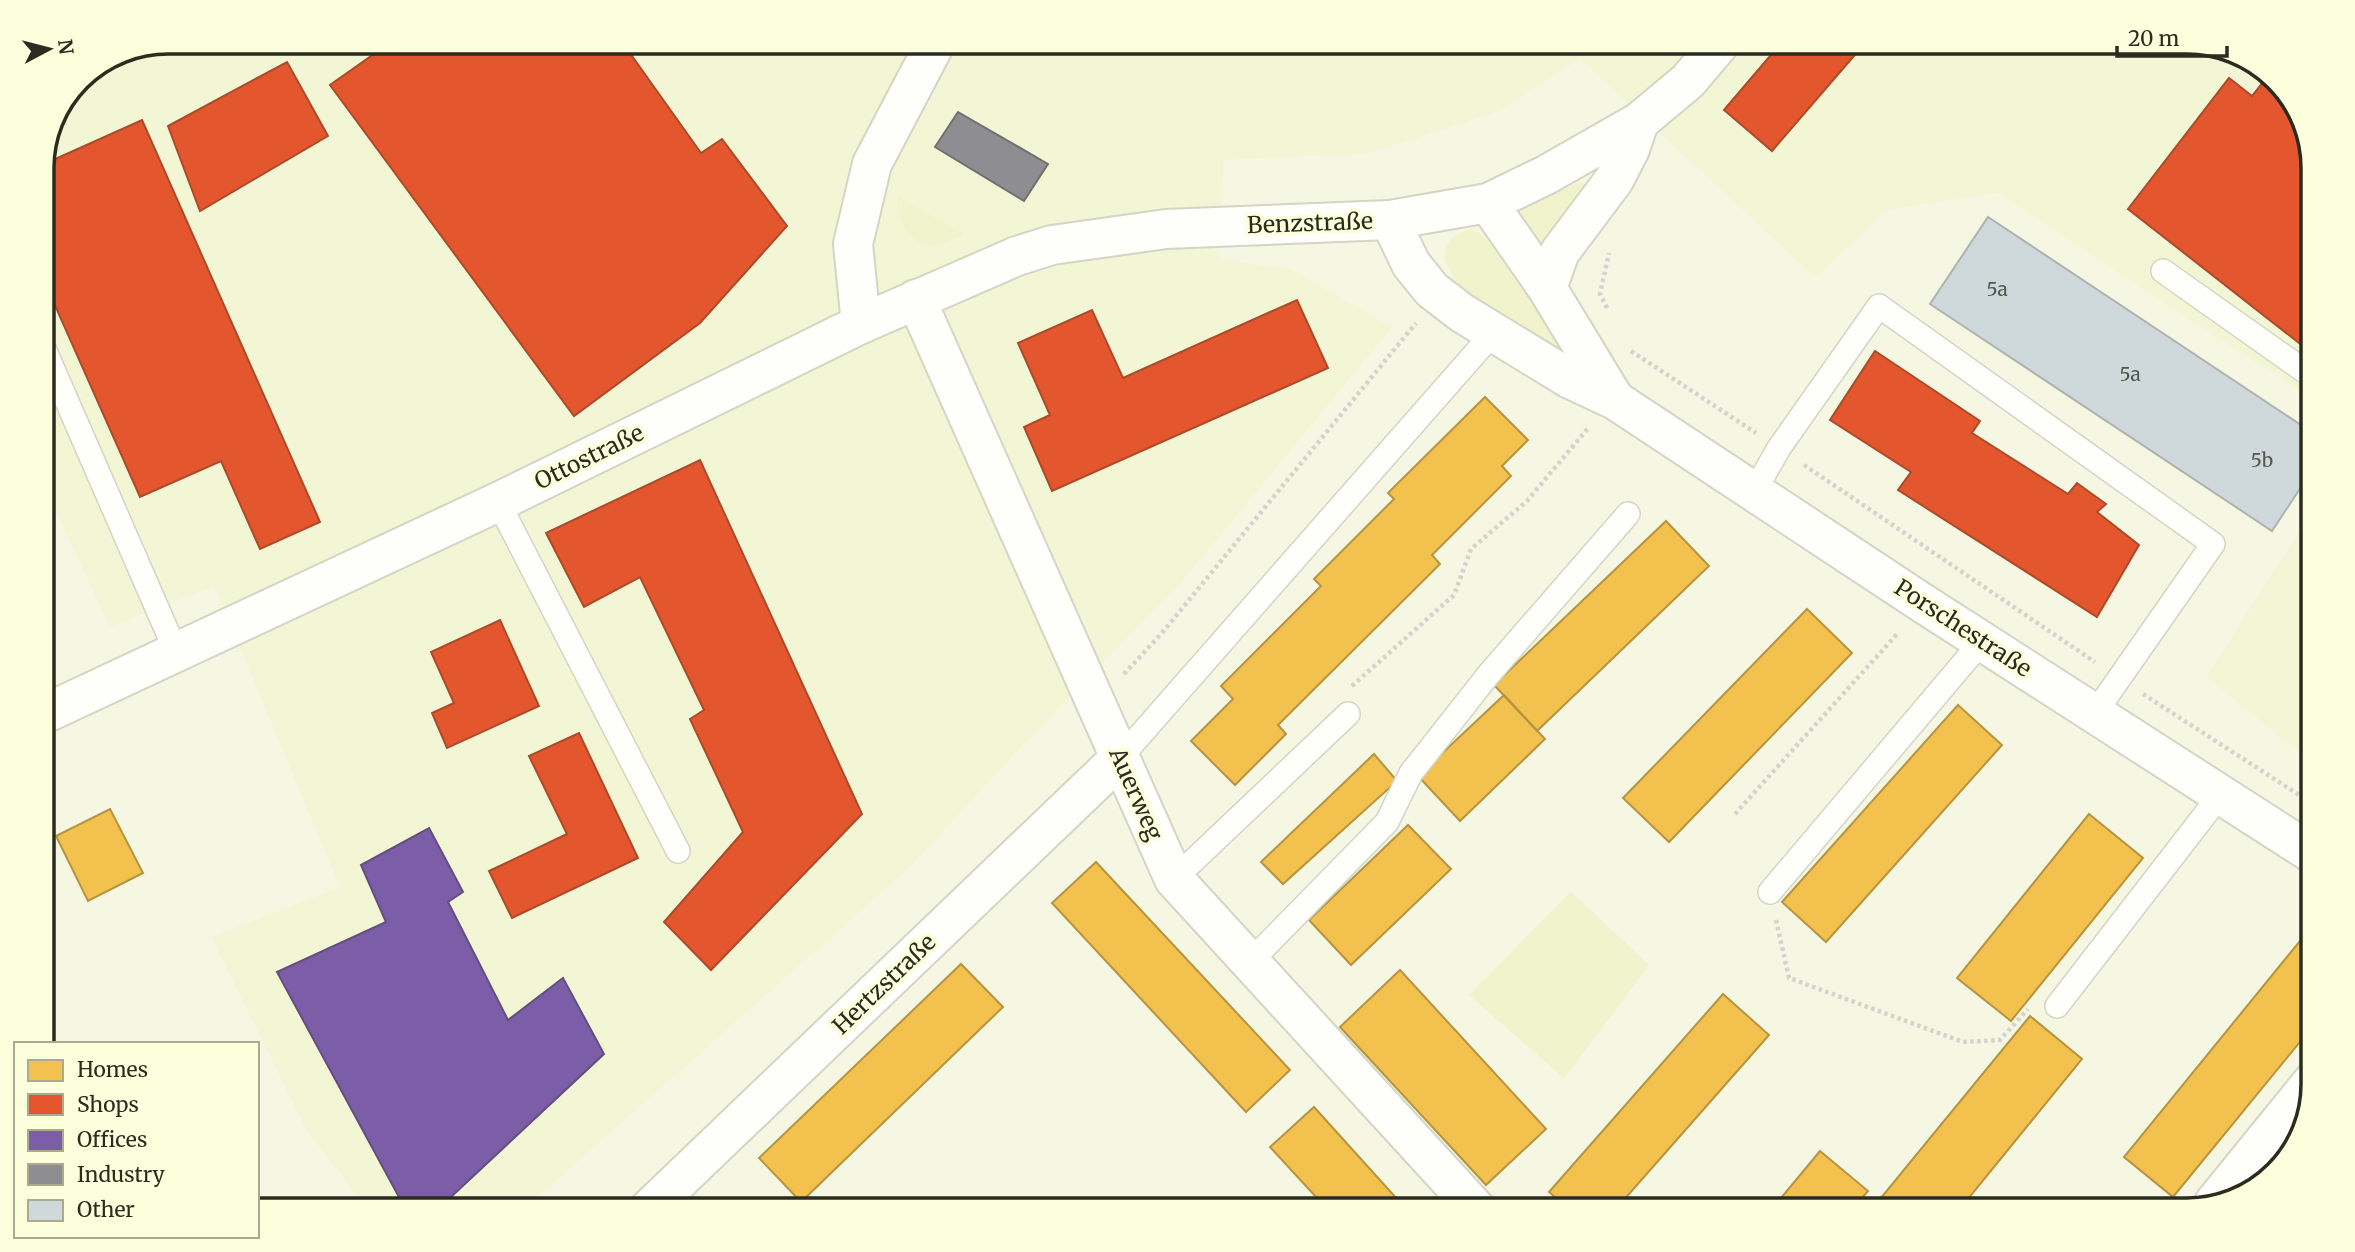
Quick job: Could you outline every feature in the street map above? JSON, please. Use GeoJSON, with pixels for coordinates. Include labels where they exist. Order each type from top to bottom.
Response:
{"type":"FeatureCollection","features":[{"type":"Feature","properties":{"kind":"street"},"geometry":{"type":"LineString","coordinates":[[861,324],[853,244],[872,164],[930,54]]}},
{"type":"Feature","properties":{"kind":"street","name":"Benzstraße"},"geometry":{"type":"LineString","coordinates":[[861,324],[1017,256],[1052,245],[1166,229],[1390,220],[1488,202],[1546,175],[1639,122],[1688,81],[1711,54]]}},
{"type":"Feature","properties":{"kind":"street"},"geometry":{"type":"LineString","coordinates":[[1547,288],[1560,253],[1614,180],[1630,149],[1639,122]]}},
{"type":"Feature","properties":{"kind":"street","name":"Porschestraße"},"geometry":{"type":"LineString","coordinates":[[1488,202],[1547,288],[1615,400]]}},
{"type":"Feature","properties":{"kind":"street","name":"Porschestraße"},"geometry":{"type":"LineString","coordinates":[[1390,220],[1411,264],[1438,295],[1570,379],[1615,400],[1924,604],[2301,846]]}},
{"type":"Feature","properties":{"kind":"street","name":"Auerweg"},"geometry":{"type":"LineString","coordinates":[[916,299],[1174,879],[1466,1198]]}},
{"type":"Feature","properties":{"kind":"street","name":"Ottostraße"},"geometry":{"type":"LineString","coordinates":[[54,709],[498,502],[861,324]]}},
{"type":"Feature","properties":{"kind":"street","name":"Hertzstraße"},"geometry":{"type":"LineString","coordinates":[[661,1198],[1120,758]]}},
{"type":"Feature","properties":{"kind":"street"},"geometry":{"type":"LineString","coordinates":[[2223,1191],[2300,1097]]}},
{"type":"Feature","properties":{"kind":"lane"},"geometry":{"type":"LineString","coordinates":[[2163,271],[2301,369]]}},
{"type":"Feature","properties":{"kind":"lane"},"geometry":{"type":"LineString","coordinates":[[1754,492],[1779,448],[1879,306],[2213,544],[2095,713]]}},
{"type":"Feature","properties":{"kind":"lane"},"geometry":{"type":"LineString","coordinates":[[1120,758],[1494,332]]}},
{"type":"Feature","properties":{"kind":"lane"},"geometry":{"type":"LineString","coordinates":[[54,371],[177,653]]}},
{"type":"Feature","properties":{"kind":"lane"},"geometry":{"type":"LineString","coordinates":[[498,502],[678,851]]}},
{"type":"Feature","properties":{"kind":"lane"},"geometry":{"type":"LineString","coordinates":[[1250,962],[1387,822],[1419,762],[1489,674],[1628,514]]}},
{"type":"Feature","properties":{"kind":"lane"},"geometry":{"type":"LineString","coordinates":[[1770,892],[1983,640]]}},
{"type":"Feature","properties":{"kind":"lane"},"geometry":{"type":"LineString","coordinates":[[1174,879],[1348,714]]}},
{"type":"Feature","properties":{"kind":"lane"},"geometry":{"type":"LineString","coordinates":[[2057,1006],[2221,794]]}},
{"type":"Feature","properties":{"kind":"path"},"geometry":{"type":"LineString","coordinates":[[1610,250],[1601,294],[1610,315]]}},
{"type":"Feature","properties":{"kind":"path"},"geometry":{"type":"LineString","coordinates":[[1096,705],[1162,633],[1438,295]]}},
{"type":"Feature","properties":{"kind":"path"},"geometry":{"type":"LineString","coordinates":[[1625,347],[2120,679],[2301,796]]}},
{"type":"Feature","properties":{"kind":"path"},"geometry":{"type":"LineString","coordinates":[[1348,714],[1351,686],[1454,595],[1471,549],[1527,501],[1615,400]]}},
{"type":"Feature","properties":{"kind":"path"},"geometry":{"type":"LineString","coordinates":[[1735,814],[1924,604]]}},
{"type":"Feature","properties":{"kind":"path"},"geometry":{"type":"LineString","coordinates":[[1770,892],[1789,978],[1963,1042],[2000,1040],[2030,1008],[2057,1006]]}},
{"type":"Feature","properties":{"kind":"shaded area"},"geometry":{"type":"Polygon","coordinates":[[[2186,54],[2223,60],[2262,83],[2289,118],[2299,146],[2301,392],[1998,193],[1885,210],[1816,278],[1580,59],[1496,112],[1367,154],[1223,160],[1220,259],[1290,269],[1392,327],[1180,584],[1032,735],[908,869],[537,1198],[359,1198],[306,1129],[211,937],[340,887],[214,586],[110,627],[54,508],[54,161],[58,139],[66,118],[78,99],[93,83],[125,63],[146,56],[2186,54]]]}},
{"type":"Feature","properties":{"kind":"shaded area"},"geometry":{"type":"Polygon","coordinates":[[[1581,182],[1586,186],[1585,190],[1557,223],[1543,250],[1518,219],[1519,211],[1524,206],[1581,182]]]}},
{"type":"Feature","properties":{"kind":"shaded area"},"geometry":{"type":"Polygon","coordinates":[[[898,197],[964,234],[941,244],[928,245],[920,242],[906,231],[902,224],[898,197]]]}},
{"type":"Feature","properties":{"kind":"shaded area"},"geometry":{"type":"Polygon","coordinates":[[[1470,229],[1489,242],[1560,344],[1560,349],[1554,351],[1506,323],[1487,310],[1456,281],[1447,267],[1446,248],[1453,237],[1470,229]]]}},
{"type":"Feature","properties":{"kind":"shaded area"},"geometry":{"type":"Polygon","coordinates":[[[2301,529],[2301,753],[2206,677],[2301,529]]]}},
{"type":"Feature","properties":{"kind":"shaded area"},"geometry":{"type":"Polygon","coordinates":[[[1571,892],[1649,965],[1564,1078],[1469,995],[1571,892]]]}},
{"type":"Feature","properties":{"kind":"building: Homes"},"geometry":{"type":"Polygon","coordinates":[[[1485,397],[1528,440],[1502,466],[1511,476],[1432,555],[1440,564],[1278,725],[1286,734],[1235,785],[1191,741],[1233,699],[1221,686],[1321,586],[1314,579],[1394,499],[1388,493],[1485,397]]]}},
{"type":"Feature","properties":{"kind":"building: Homes"},"geometry":{"type":"Polygon","coordinates":[[[1666,521],[1709,566],[1537,731],[1494,685],[1666,521]]]}},
{"type":"Feature","properties":{"kind":"building: Homes"},"geometry":{"type":"Polygon","coordinates":[[[1807,609],[1852,653],[1669,842],[1623,798],[1807,609]]]}},
{"type":"Feature","properties":{"kind":"building: Homes"},"geometry":{"type":"Polygon","coordinates":[[[1504,695],[1545,739],[1460,821],[1418,776],[1504,695]]]}},
{"type":"Feature","properties":{"kind":"building: Homes"},"geometry":{"type":"Polygon","coordinates":[[[1958,705],[2002,745],[1826,942],[1782,902],[1958,705]]]}},
{"type":"Feature","properties":{"kind":"building: Homes"},"geometry":{"type":"Polygon","coordinates":[[[1374,754],[1397,781],[1283,884],[1261,862],[1374,754]]]}},
{"type":"Feature","properties":{"kind":"building: Homes"},"geometry":{"type":"Polygon","coordinates":[[[110,809],[143,873],[88,901],[56,836],[110,809]]]}},
{"type":"Feature","properties":{"kind":"building: Homes"},"geometry":{"type":"Polygon","coordinates":[[[2089,814],[2143,858],[2011,1021],[1957,978],[2089,814]]]}},
{"type":"Feature","properties":{"kind":"building: Homes"},"geometry":{"type":"Polygon","coordinates":[[[1408,825],[1451,869],[1351,965],[1309,920],[1408,825]]]}},
{"type":"Feature","properties":{"kind":"building: Homes"},"geometry":{"type":"Polygon","coordinates":[[[1096,862],[1290,1070],[1246,1112],[1052,903],[1096,862]]]}},
{"type":"Feature","properties":{"kind":"building: Homes"},"geometry":{"type":"Polygon","coordinates":[[[2301,940],[2301,1041],[2173,1197],[2124,1157],[2301,940]]]}},
{"type":"Feature","properties":{"kind":"building: Homes"},"geometry":{"type":"Polygon","coordinates":[[[961,964],[1003,1007],[805,1198],[797,1198],[759,1158],[961,964]]]}},
{"type":"Feature","properties":{"kind":"building: Homes"},"geometry":{"type":"Polygon","coordinates":[[[1400,970],[1546,1129],[1486,1185],[1340,1027],[1400,970]]]}},
{"type":"Feature","properties":{"kind":"building: Homes"},"geometry":{"type":"Polygon","coordinates":[[[1723,994],[1769,1035],[1626,1198],[1556,1198],[1549,1192],[1723,994]]]}},
{"type":"Feature","properties":{"kind":"building: Homes"},"geometry":{"type":"Polygon","coordinates":[[[2030,1016],[2082,1059],[1969,1198],[1881,1198],[2030,1016]]]}},
{"type":"Feature","properties":{"kind":"building: Homes"},"geometry":{"type":"Polygon","coordinates":[[[1314,1107],[1396,1198],[1317,1198],[1270,1147],[1314,1107]]]}},
{"type":"Feature","properties":{"kind":"building: Homes"},"geometry":{"type":"Polygon","coordinates":[[[1820,1151],[1868,1191],[1862,1198],[1781,1198],[1820,1151]]]}},
{"type":"Feature","properties":{"kind":"building: Shops"},"geometry":{"type":"Polygon","coordinates":[[[374,54],[631,54],[701,153],[722,139],[787,226],[700,323],[574,416],[330,85],[374,54]]]}},
{"type":"Feature","properties":{"kind":"building: Shops"},"geometry":{"type":"Polygon","coordinates":[[[1772,54],[1856,54],[1772,151],[1724,110],[1772,54]]]}},
{"type":"Feature","properties":{"kind":"building: Shops"},"geometry":{"type":"Polygon","coordinates":[[[287,62],[328,136],[200,211],[168,126],[287,62]]]}},
{"type":"Feature","properties":{"kind":"building: Shops"},"geometry":{"type":"Polygon","coordinates":[[[2229,78],[2252,96],[2262,83],[2272,93],[2289,118],[2299,146],[2301,345],[2128,209],[2229,78]]]}},
{"type":"Feature","properties":{"kind":"building: Shops"},"geometry":{"type":"Polygon","coordinates":[[[142,120],[320,522],[260,549],[221,461],[140,497],[54,303],[54,159],[142,120]]]}},
{"type":"Feature","properties":{"kind":"building: Shops"},"geometry":{"type":"Polygon","coordinates":[[[1297,300],[1328,368],[1052,491],[1024,427],[1050,415],[1018,343],[1092,310],[1123,378],[1297,300]]]}},
{"type":"Feature","properties":{"kind":"building: Shops"},"geometry":{"type":"Polygon","coordinates":[[[1875,351],[1980,421],[1972,433],[2068,494],[2077,483],[2106,504],[2097,512],[2139,545],[2097,617],[1898,490],[1911,472],[1830,420],[1875,351]]]}},
{"type":"Feature","properties":{"kind":"building: Shops"},"geometry":{"type":"Polygon","coordinates":[[[700,460],[862,814],[711,970],[664,922],[743,832],[690,719],[704,710],[640,577],[584,607],[546,533],[700,460]]]}},
{"type":"Feature","properties":{"kind":"building: Shops"},"geometry":{"type":"Polygon","coordinates":[[[500,620],[539,706],[447,748],[432,713],[454,703],[431,652],[500,620]]]}},
{"type":"Feature","properties":{"kind":"building: Shops"},"geometry":{"type":"Polygon","coordinates":[[[579,733],[638,858],[512,918],[489,871],[567,834],[529,756],[579,733]]]}},
{"type":"Feature","properties":{"kind":"building: Offices"},"geometry":{"type":"Polygon","coordinates":[[[429,828],[463,892],[448,902],[508,1020],[563,978],[604,1054],[450,1198],[399,1198],[277,972],[386,922],[361,865],[429,828]]]}},
{"type":"Feature","properties":{"kind":"building: Industry"},"geometry":{"type":"Polygon","coordinates":[[[958,112],[1048,164],[1024,201],[935,147],[958,112]]]}},
{"type":"Feature","properties":{"kind":"building: Other"},"geometry":{"type":"Polygon","coordinates":[[[1988,217],[2301,425],[2301,487],[2272,531],[1930,304],[1988,217]]]}}]}
